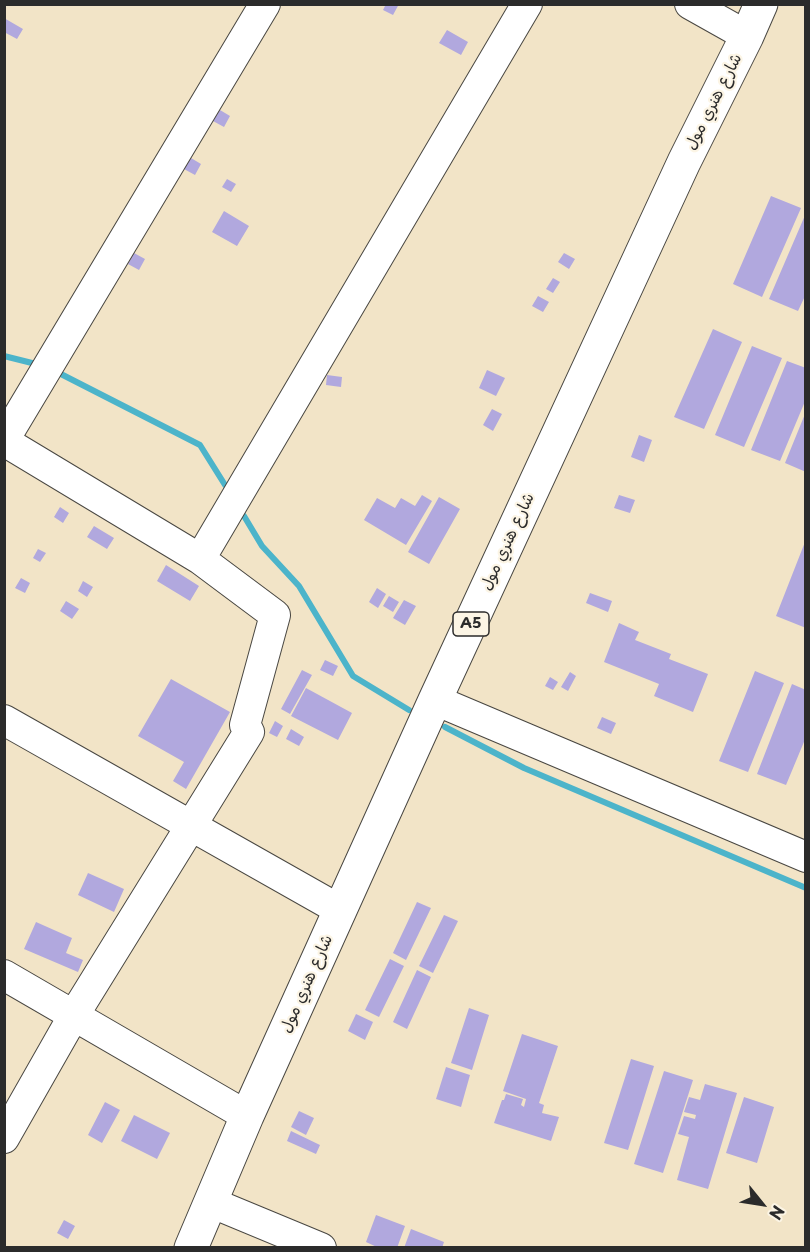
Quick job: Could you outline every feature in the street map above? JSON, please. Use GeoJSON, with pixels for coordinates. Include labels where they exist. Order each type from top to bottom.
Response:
{"type":"FeatureCollection","features":[{"type":"Feature","properties":{"kind":"highway","name":"شارع هنري مول"},"geometry":{"type":"LineString","coordinates":[[191,1248],[247,1116],[435,700],[680,172],[761,4]]}},
{"type":"Feature","properties":{"kind":"street"},"geometry":{"type":"LineString","coordinates":[[4,1138],[74,1015],[249,732],[245,725],[275,615],[200,559],[4,440],[265,4]]}},
{"type":"Feature","properties":{"kind":"street"},"geometry":{"type":"LineString","coordinates":[[200,559],[527,4]]}},
{"type":"Feature","properties":{"kind":"street"},"geometry":{"type":"LineString","coordinates":[[690,4],[747,36]]}},
{"type":"Feature","properties":{"kind":"street"},"geometry":{"type":"LineString","coordinates":[[435,700],[806,857]]}},
{"type":"Feature","properties":{"kind":"street"},"geometry":{"type":"LineString","coordinates":[[4,720],[340,909]]}},
{"type":"Feature","properties":{"kind":"street"},"geometry":{"type":"LineString","coordinates":[[4,975],[247,1116]]}},
{"type":"Feature","properties":{"kind":"street"},"geometry":{"type":"LineString","coordinates":[[210,1202],[321,1248]]}},
{"type":"Feature","properties":{"kind":"building"},"geometry":{"type":"Polygon","coordinates":[[[386,4],[399,4],[393,15],[383,10],[386,4]]]}},
{"type":"Feature","properties":{"kind":"building"},"geometry":{"type":"Polygon","coordinates":[[[4,18],[23,29],[17,39],[4,32],[4,18]]]}},
{"type":"Feature","properties":{"kind":"building"},"geometry":{"type":"Polygon","coordinates":[[[447,30],[468,42],[461,55],[439,43],[447,30]]]}},
{"type":"Feature","properties":{"kind":"building"},"geometry":{"type":"Polygon","coordinates":[[[220,110],[230,116],[224,127],[213,121],[220,110]]]}},
{"type":"Feature","properties":{"kind":"building"},"geometry":{"type":"Polygon","coordinates":[[[191,158],[201,164],[195,175],[184,169],[191,158]]]}},
{"type":"Feature","properties":{"kind":"building"},"geometry":{"type":"Polygon","coordinates":[[[227,179],[236,184],[231,192],[222,187],[227,179]]]}},
{"type":"Feature","properties":{"kind":"building"},"geometry":{"type":"Polygon","coordinates":[[[771,196],[801,208],[762,297],[733,284],[771,196]]]}},
{"type":"Feature","properties":{"kind":"building"},"geometry":{"type":"Polygon","coordinates":[[[224,211],[249,226],[237,246],[212,232],[224,211]]]}},
{"type":"Feature","properties":{"kind":"building"},"geometry":{"type":"Polygon","coordinates":[[[806,213],[806,294],[798,311],[769,299],[806,213]]]}},
{"type":"Feature","properties":{"kind":"building"},"geometry":{"type":"Polygon","coordinates":[[[134,253],[145,259],[139,270],[128,264],[134,253]]]}},
{"type":"Feature","properties":{"kind":"building"},"geometry":{"type":"Polygon","coordinates":[[[564,253],[575,259],[569,269],[558,262],[564,253]]]}},
{"type":"Feature","properties":{"kind":"building"},"geometry":{"type":"Polygon","coordinates":[[[553,278],[560,282],[553,293],[546,289],[553,278]]]}},
{"type":"Feature","properties":{"kind":"building"},"geometry":{"type":"Polygon","coordinates":[[[538,296],[549,302],[543,312],[532,306],[538,296]]]}},
{"type":"Feature","properties":{"kind":"building"},"geometry":{"type":"Polygon","coordinates":[[[713,329],[742,342],[704,429],[674,417],[713,329]]]}},
{"type":"Feature","properties":{"kind":"building"},"geometry":{"type":"Polygon","coordinates":[[[752,346],[782,358],[744,447],[715,435],[752,346]]]}},
{"type":"Feature","properties":{"kind":"building"},"geometry":{"type":"Polygon","coordinates":[[[787,361],[806,368],[806,399],[780,461],[751,450],[787,361]]]}},
{"type":"Feature","properties":{"kind":"building"},"geometry":{"type":"Polygon","coordinates":[[[487,370],[505,378],[496,396],[479,388],[487,370]]]}},
{"type":"Feature","properties":{"kind":"building"},"geometry":{"type":"Polygon","coordinates":[[[327,375],[342,377],[341,387],[326,385],[327,375]]]}},
{"type":"Feature","properties":{"kind":"building"},"geometry":{"type":"Polygon","coordinates":[[[492,409],[502,414],[493,431],[483,425],[492,409]]]}},
{"type":"Feature","properties":{"kind":"building"},"geometry":{"type":"Polygon","coordinates":[[[806,414],[806,472],[785,463],[806,414]]]}},
{"type":"Feature","properties":{"kind":"building"},"geometry":{"type":"Polygon","coordinates":[[[639,435],[652,440],[644,462],[631,457],[639,435]]]}},
{"type":"Feature","properties":{"kind":"building"},"geometry":{"type":"Polygon","coordinates":[[[422,495],[432,501],[406,545],[364,520],[377,498],[395,508],[401,498],[415,506],[422,495]]]}},
{"type":"Feature","properties":{"kind":"building"},"geometry":{"type":"Polygon","coordinates":[[[619,495],[635,500],[630,513],[614,508],[619,495]]]}},
{"type":"Feature","properties":{"kind":"building"},"geometry":{"type":"Polygon","coordinates":[[[439,497],[460,509],[429,564],[408,552],[439,497]]]}},
{"type":"Feature","properties":{"kind":"building"},"geometry":{"type":"Polygon","coordinates":[[[60,507],[69,513],[63,523],[54,517],[60,507]]]}},
{"type":"Feature","properties":{"kind":"building"},"geometry":{"type":"Polygon","coordinates":[[[94,526],[114,538],[107,549],[87,537],[94,526]]]}},
{"type":"Feature","properties":{"kind":"building"},"geometry":{"type":"Polygon","coordinates":[[[806,542],[806,628],[776,616],[806,542]]]}},
{"type":"Feature","properties":{"kind":"building"},"geometry":{"type":"Polygon","coordinates":[[[38,549],[46,553],[40,562],[33,558],[38,549]]]}},
{"type":"Feature","properties":{"kind":"building"},"geometry":{"type":"Polygon","coordinates":[[[166,565],[199,586],[190,601],[157,581],[166,565]]]}},
{"type":"Feature","properties":{"kind":"building"},"geometry":{"type":"Polygon","coordinates":[[[21,578],[30,583],[25,593],[15,588],[21,578]]]}},
{"type":"Feature","properties":{"kind":"building"},"geometry":{"type":"Polygon","coordinates":[[[83,581],[93,587],[87,597],[78,591],[83,581]]]}},
{"type":"Feature","properties":{"kind":"building"},"geometry":{"type":"Polygon","coordinates":[[[377,588],[386,594],[378,608],[369,602],[377,588]]]}},
{"type":"Feature","properties":{"kind":"building"},"geometry":{"type":"Polygon","coordinates":[[[590,593],[612,601],[608,612],[586,603],[590,593]]]}},
{"type":"Feature","properties":{"kind":"building"},"geometry":{"type":"Polygon","coordinates":[[[389,596],[399,602],[393,612],[383,606],[389,596]]]}},
{"type":"Feature","properties":{"kind":"building"},"geometry":{"type":"Polygon","coordinates":[[[404,600],[416,606],[405,625],[393,618],[404,600]]]}},
{"type":"Feature","properties":{"kind":"building"},"geometry":{"type":"Polygon","coordinates":[[[66,601],[79,609],[72,619],[60,611],[66,601]]]}},
{"type":"Feature","properties":{"kind":"building"},"geometry":{"type":"Polygon","coordinates":[[[619,623],[639,632],[635,640],[671,654],[669,659],[708,674],[693,712],[654,696],[659,684],[604,662],[619,623]]]}},
{"type":"Feature","properties":{"kind":"building"},"geometry":{"type":"Polygon","coordinates":[[[325,660],[338,666],[333,676],[320,670],[325,660]]]}},
{"type":"Feature","properties":{"kind":"building"},"geometry":{"type":"Polygon","coordinates":[[[302,670],[312,675],[290,714],[281,709],[302,670]]]}},
{"type":"Feature","properties":{"kind":"building"},"geometry":{"type":"Polygon","coordinates":[[[755,671],[784,683],[748,772],[719,761],[755,671]]]}},
{"type":"Feature","properties":{"kind":"building"},"geometry":{"type":"Polygon","coordinates":[[[570,672],[576,676],[568,691],[561,687],[570,672]]]}},
{"type":"Feature","properties":{"kind":"building"},"geometry":{"type":"Polygon","coordinates":[[[550,677],[558,682],[553,690],[545,686],[550,677]]]}},
{"type":"Feature","properties":{"kind":"building"},"geometry":{"type":"Polygon","coordinates":[[[171,679],[230,712],[186,789],[173,781],[184,762],[138,736],[171,679]]]}},
{"type":"Feature","properties":{"kind":"building"},"geometry":{"type":"Polygon","coordinates":[[[792,684],[806,690],[806,737],[786,785],[757,774],[792,684]]]}},
{"type":"Feature","properties":{"kind":"building"},"geometry":{"type":"Polygon","coordinates":[[[306,688],[352,713],[338,740],[291,716],[306,688]]]}},
{"type":"Feature","properties":{"kind":"building"},"geometry":{"type":"Polygon","coordinates":[[[602,717],[616,723],[611,734],[597,728],[602,717]]]}},
{"type":"Feature","properties":{"kind":"building"},"geometry":{"type":"Polygon","coordinates":[[[275,721],[283,726],[277,737],[269,733],[275,721]]]}},
{"type":"Feature","properties":{"kind":"building"},"geometry":{"type":"Polygon","coordinates":[[[291,729],[304,737],[299,746],[286,739],[291,729]]]}},
{"type":"Feature","properties":{"kind":"building"},"geometry":{"type":"Polygon","coordinates":[[[88,873],[124,889],[114,912],[78,895],[88,873]]]}},
{"type":"Feature","properties":{"kind":"building"},"geometry":{"type":"Polygon","coordinates":[[[417,902],[431,908],[406,960],[393,953],[417,902]]]}},
{"type":"Feature","properties":{"kind":"building"},"geometry":{"type":"Polygon","coordinates":[[[444,915],[458,921],[433,973],[419,966],[444,915]]]}},
{"type":"Feature","properties":{"kind":"building"},"geometry":{"type":"Polygon","coordinates":[[[36,922],[72,938],[66,953],[83,960],[78,972],[24,949],[36,922]]]}},
{"type":"Feature","properties":{"kind":"building"},"geometry":{"type":"Polygon","coordinates":[[[390,959],[404,966],[379,1017],[365,1010],[390,959]]]}},
{"type":"Feature","properties":{"kind":"building"},"geometry":{"type":"Polygon","coordinates":[[[417,970],[431,977],[407,1029],[393,1022],[417,970]]]}},
{"type":"Feature","properties":{"kind":"building"},"geometry":{"type":"Polygon","coordinates":[[[469,1008],[489,1015],[472,1070],[451,1063],[469,1008]]]}},
{"type":"Feature","properties":{"kind":"building"},"geometry":{"type":"Polygon","coordinates":[[[356,1014],[373,1022],[365,1040],[348,1031],[356,1014]]]}},
{"type":"Feature","properties":{"kind":"building"},"geometry":{"type":"Polygon","coordinates":[[[522,1034],[558,1046],[539,1103],[544,1105],[542,1113],[559,1117],[551,1141],[494,1123],[506,1094],[523,1099],[521,1105],[524,1107],[526,1099],[503,1091],[522,1034]]]}},
{"type":"Feature","properties":{"kind":"building"},"geometry":{"type":"Polygon","coordinates":[[[631,1059],[654,1066],[628,1150],[604,1143],[631,1059]]]}},
{"type":"Feature","properties":{"kind":"building"},"geometry":{"type":"Polygon","coordinates":[[[446,1067],[470,1075],[461,1107],[436,1099],[446,1067]]]}},
{"type":"Feature","properties":{"kind":"building"},"geometry":{"type":"Polygon","coordinates":[[[664,1071],[693,1080],[663,1173],[634,1164],[664,1071]]]}},
{"type":"Feature","properties":{"kind":"building"},"geometry":{"type":"Polygon","coordinates":[[[705,1084],[737,1093],[708,1189],[677,1180],[689,1137],[678,1134],[684,1116],[695,1119],[696,1115],[684,1112],[689,1097],[700,1100],[705,1084]]]}},
{"type":"Feature","properties":{"kind":"building"},"geometry":{"type":"Polygon","coordinates":[[[744,1097],[774,1107],[757,1163],[726,1153],[744,1097]]]}},
{"type":"Feature","properties":{"kind":"building"},"geometry":{"type":"Polygon","coordinates":[[[105,1102],[120,1110],[102,1143],[88,1135],[105,1102]]]}},
{"type":"Feature","properties":{"kind":"building"},"geometry":{"type":"Polygon","coordinates":[[[299,1111],[314,1118],[306,1135],[291,1127],[299,1111]]]}},
{"type":"Feature","properties":{"kind":"building"},"geometry":{"type":"Polygon","coordinates":[[[134,1115],[170,1133],[157,1159],[121,1141],[134,1115]]]}},
{"type":"Feature","properties":{"kind":"building"},"geometry":{"type":"Polygon","coordinates":[[[291,1131],[320,1145],[316,1154],[287,1141],[291,1131]]]}},
{"type":"Feature","properties":{"kind":"building"},"geometry":{"type":"Polygon","coordinates":[[[376,1215],[405,1226],[397,1248],[379,1248],[366,1242],[376,1215]]]}},
{"type":"Feature","properties":{"kind":"building"},"geometry":{"type":"Polygon","coordinates":[[[64,1220],[75,1226],[68,1239],[57,1233],[64,1220]]]}},
{"type":"Feature","properties":{"kind":"building"},"geometry":{"type":"Polygon","coordinates":[[[411,1229],[444,1242],[442,1248],[404,1248],[411,1229]]]}},
{"type":"Feature","properties":{"kind":"waterway"},"geometry":{"type":"LineString","coordinates":[[4,356],[40,365]]}},
{"type":"Feature","properties":{"kind":"waterway"},"geometry":{"type":"LineString","coordinates":[[55,371],[200,445],[225,485]]}},
{"type":"Feature","properties":{"kind":"waterway"},"geometry":{"type":"LineString","coordinates":[[244,516],[262,546],[299,586],[353,676],[409,710]]}},
{"type":"Feature","properties":{"kind":"waterway"},"geometry":{"type":"LineString","coordinates":[[445,727],[524,768],[806,888]]}}]}
